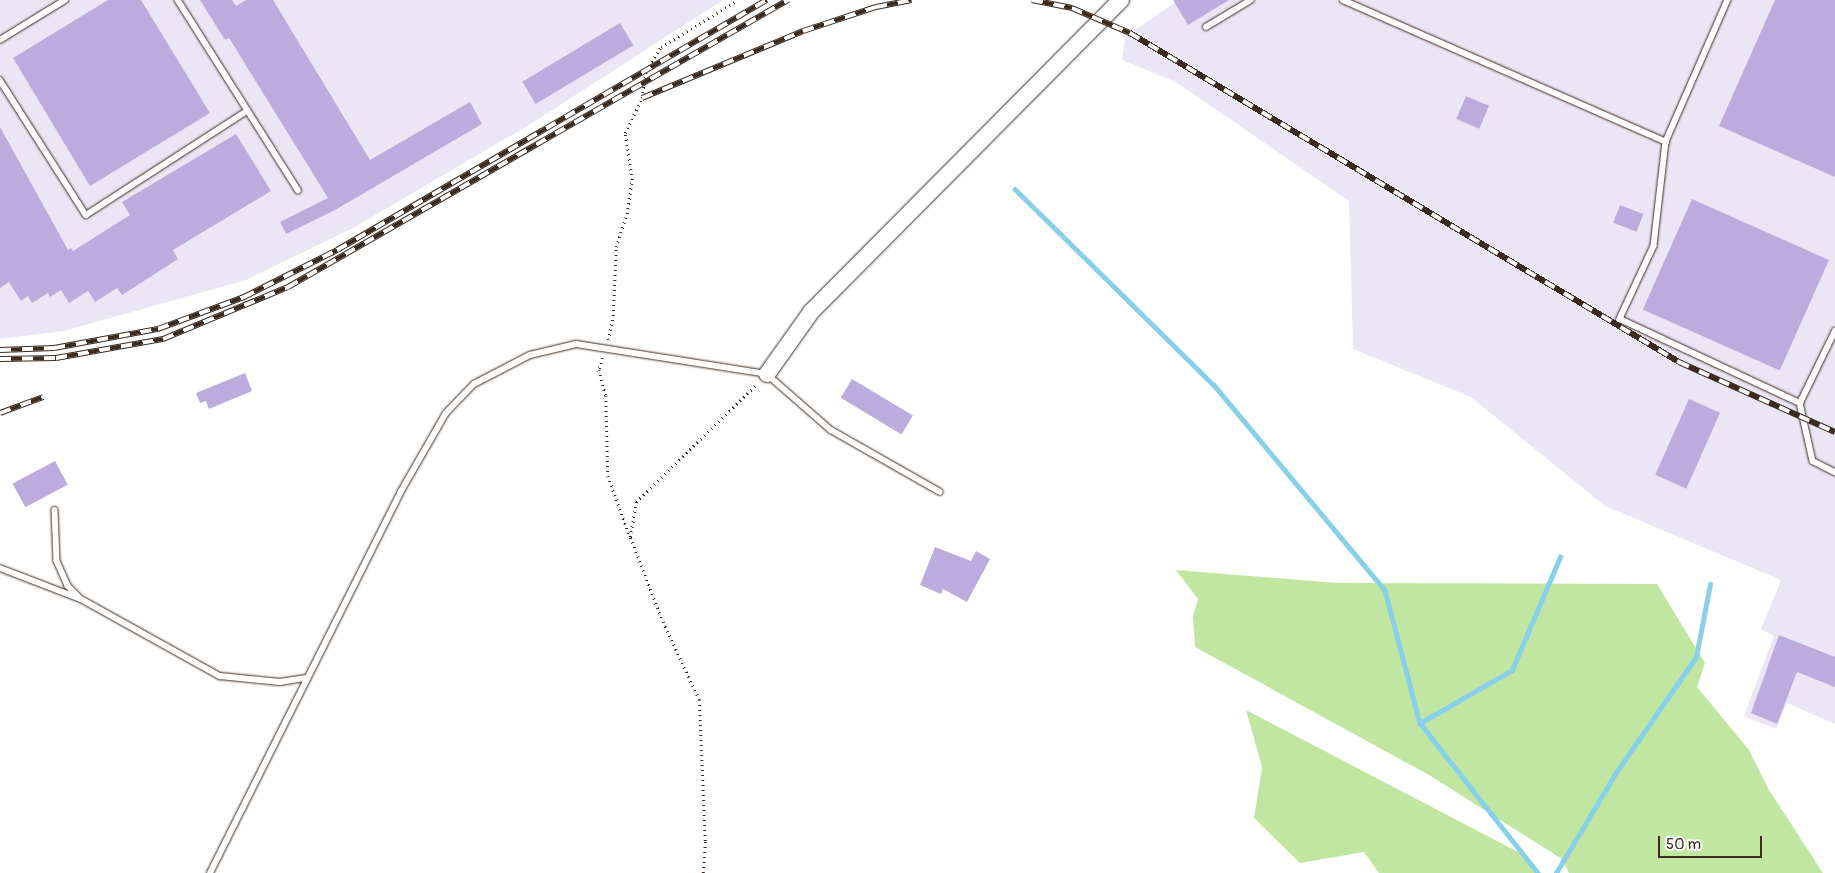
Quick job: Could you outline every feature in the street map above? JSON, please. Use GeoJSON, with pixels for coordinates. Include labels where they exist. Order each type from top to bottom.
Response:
{"type":"FeatureCollection","features":[{"type":"Feature","properties":{"kind":"street"},"geometry":{"type":"LineString","coordinates":[[767,374],[811,312],[1121,0]]}},
{"type":"Feature","properties":{"kind":"lane"},"geometry":{"type":"LineString","coordinates":[[0,40],[65,0]]}},
{"type":"Feature","properties":{"kind":"lane"},"geometry":{"type":"LineString","coordinates":[[178,0],[298,190]]}},
{"type":"Feature","properties":{"kind":"lane"},"geometry":{"type":"LineString","coordinates":[[1206,26],[1251,0]]}},
{"type":"Feature","properties":{"kind":"lane"},"geometry":{"type":"LineString","coordinates":[[1344,0],[1364,7],[1666,142]]}},
{"type":"Feature","properties":{"kind":"lane"},"geometry":{"type":"LineString","coordinates":[[1361,0],[1364,7]]}},
{"type":"Feature","properties":{"kind":"lane"},"geometry":{"type":"LineString","coordinates":[[1728,0],[1666,142],[1654,246],[1620,319],[1800,404]]}},
{"type":"Feature","properties":{"kind":"lane"},"geometry":{"type":"LineString","coordinates":[[0,80],[86,215],[248,111]]}},
{"type":"Feature","properties":{"kind":"lane"},"geometry":{"type":"LineString","coordinates":[[1835,331],[1800,404],[1813,461],[1835,472]]}},
{"type":"Feature","properties":{"kind":"lane"},"geometry":{"type":"LineString","coordinates":[[210,873],[306,678],[446,413],[474,384],[530,355],[576,344],[767,374],[831,430],[940,492]]}},
{"type":"Feature","properties":{"kind":"lane"},"geometry":{"type":"LineString","coordinates":[[56,510],[57,561],[68,586],[81,599]]}},
{"type":"Feature","properties":{"kind":"lane"},"geometry":{"type":"LineString","coordinates":[[0,568],[81,599],[220,676],[280,682],[306,678]]}},
{"type":"Feature","properties":{"kind":"path"},"geometry":{"type":"LineString","coordinates":[[703,873],[706,841],[699,700],[661,618],[608,476],[606,396],[599,370],[606,349],[613,316],[616,247],[627,214],[632,180],[625,133],[642,98],[646,70],[661,46],[738,0]]}},
{"type":"Feature","properties":{"kind":"path"},"geometry":{"type":"LineString","coordinates":[[630,537],[636,502],[767,374]]}},
{"type":"Feature","properties":{"kind":"shaded area"},"geometry":{"type":"Polygon","coordinates":[[[0,0],[723,0],[529,125],[353,228],[246,280],[64,331],[0,339],[0,0]]]}},
{"type":"Feature","properties":{"kind":"shaded area"},"geometry":{"type":"Polygon","coordinates":[[[1179,0],[1835,0],[1835,724],[1787,703],[1776,729],[1744,716],[1774,636],[1761,629],[1781,580],[1605,506],[1471,397],[1353,349],[1349,201],[1176,82],[1122,60],[1125,39],[1130,33],[1179,0]]]}},
{"type":"Feature","properties":{"kind":"green space"},"geometry":{"type":"Polygon","coordinates":[[[1176,570],[1338,583],[1657,584],[1705,663],[1697,687],[1749,750],[1769,790],[1823,873],[1569,873],[1562,859],[1429,775],[1195,647],[1193,616],[1198,599],[1176,570]]]}},
{"type":"Feature","properties":{"kind":"green space"},"geometry":{"type":"Polygon","coordinates":[[[1246,710],[1520,853],[1539,873],[1379,873],[1364,852],[1300,863],[1254,818],[1262,767],[1246,710]]]}},
{"type":"Feature","properties":{"kind":"building"},"geometry":{"type":"Polygon","coordinates":[[[108,0],[141,0],[210,113],[90,186],[13,58],[108,0]]]}},
{"type":"Feature","properties":{"kind":"building"},"geometry":{"type":"Polygon","coordinates":[[[200,0],[232,0],[236,6],[246,0],[273,0],[370,160],[470,102],[482,124],[335,210],[286,234],[280,222],[328,198],[229,38],[225,40],[200,0]]]}},
{"type":"Feature","properties":{"kind":"building"},"geometry":{"type":"Polygon","coordinates":[[[1173,0],[1229,0],[1188,25],[1173,0]]]}},
{"type":"Feature","properties":{"kind":"building"},"geometry":{"type":"Polygon","coordinates":[[[1775,0],[1835,0],[1835,177],[1719,126],[1775,0]]]}},
{"type":"Feature","properties":{"kind":"building"},"geometry":{"type":"Polygon","coordinates":[[[620,23],[633,45],[536,104],[522,82],[620,23]]]}},
{"type":"Feature","properties":{"kind":"building"},"geometry":{"type":"Polygon","coordinates":[[[1466,96],[1489,106],[1479,129],[1456,119],[1466,96]]]}},
{"type":"Feature","properties":{"kind":"building"},"geometry":{"type":"Polygon","coordinates":[[[0,127],[68,250],[71,248],[73,251],[130,215],[122,202],[236,134],[271,191],[173,250],[178,259],[122,295],[117,288],[95,302],[88,291],[69,303],[61,290],[50,297],[48,293],[32,303],[28,296],[21,301],[9,282],[0,288],[0,127]]]}},
{"type":"Feature","properties":{"kind":"building"},"geometry":{"type":"Polygon","coordinates":[[[1692,199],[1829,260],[1780,371],[1643,310],[1692,199]]]}},
{"type":"Feature","properties":{"kind":"building"},"geometry":{"type":"Polygon","coordinates":[[[1620,205],[1643,214],[1637,232],[1613,223],[1620,205]]]}},
{"type":"Feature","properties":{"kind":"building"},"geometry":{"type":"Polygon","coordinates":[[[245,373],[252,391],[209,409],[206,401],[200,403],[196,393],[245,373]]]}},
{"type":"Feature","properties":{"kind":"building"},"geometry":{"type":"Polygon","coordinates":[[[852,379],[913,416],[902,434],[841,398],[852,379]]]}},
{"type":"Feature","properties":{"kind":"building"},"geometry":{"type":"Polygon","coordinates":[[[1689,399],[1720,413],[1686,489],[1655,475],[1689,399]]]}},
{"type":"Feature","properties":{"kind":"building"},"geometry":{"type":"Polygon","coordinates":[[[55,461],[68,485],[25,507],[13,484],[55,461]]]}},
{"type":"Feature","properties":{"kind":"building"},"geometry":{"type":"Polygon","coordinates":[[[935,547],[971,561],[976,551],[990,559],[967,602],[943,589],[941,594],[920,585],[935,547]]]}},
{"type":"Feature","properties":{"kind":"building"},"geometry":{"type":"Polygon","coordinates":[[[1779,635],[1835,657],[1835,687],[1797,672],[1777,724],[1751,713],[1779,635]]]}},
{"type":"Feature","properties":{"kind":"waterway"},"geometry":{"type":"LineString","coordinates":[[1015,189],[1214,385],[1385,590],[1420,723],[1538,873]]}},
{"type":"Feature","properties":{"kind":"waterway"},"geometry":{"type":"LineString","coordinates":[[1420,723],[1512,670],[1560,557]]}},
{"type":"Feature","properties":{"kind":"waterway"},"geometry":{"type":"LineString","coordinates":[[1556,873],[1615,774],[1696,657],[1710,584]]}},
{"type":"Feature","properties":{"kind":"railway"},"geometry":{"type":"LineString","coordinates":[[0,350],[54,348],[158,329],[244,297],[337,250],[767,0]]}},
{"type":"Feature","properties":{"kind":"railway"},"geometry":{"type":"LineString","coordinates":[[0,359],[56,358],[163,339],[288,287],[788,0]]}},
{"type":"Feature","properties":{"kind":"railway"},"geometry":{"type":"LineString","coordinates":[[642,98],[803,31],[876,7],[911,0]]}},
{"type":"Feature","properties":{"kind":"railway"},"geometry":{"type":"LineString","coordinates":[[1032,0],[1072,8],[1130,33],[1679,362],[1835,432]]}},
{"type":"Feature","properties":{"kind":"railway"},"geometry":{"type":"LineString","coordinates":[[0,413],[43,397]]}}]}
